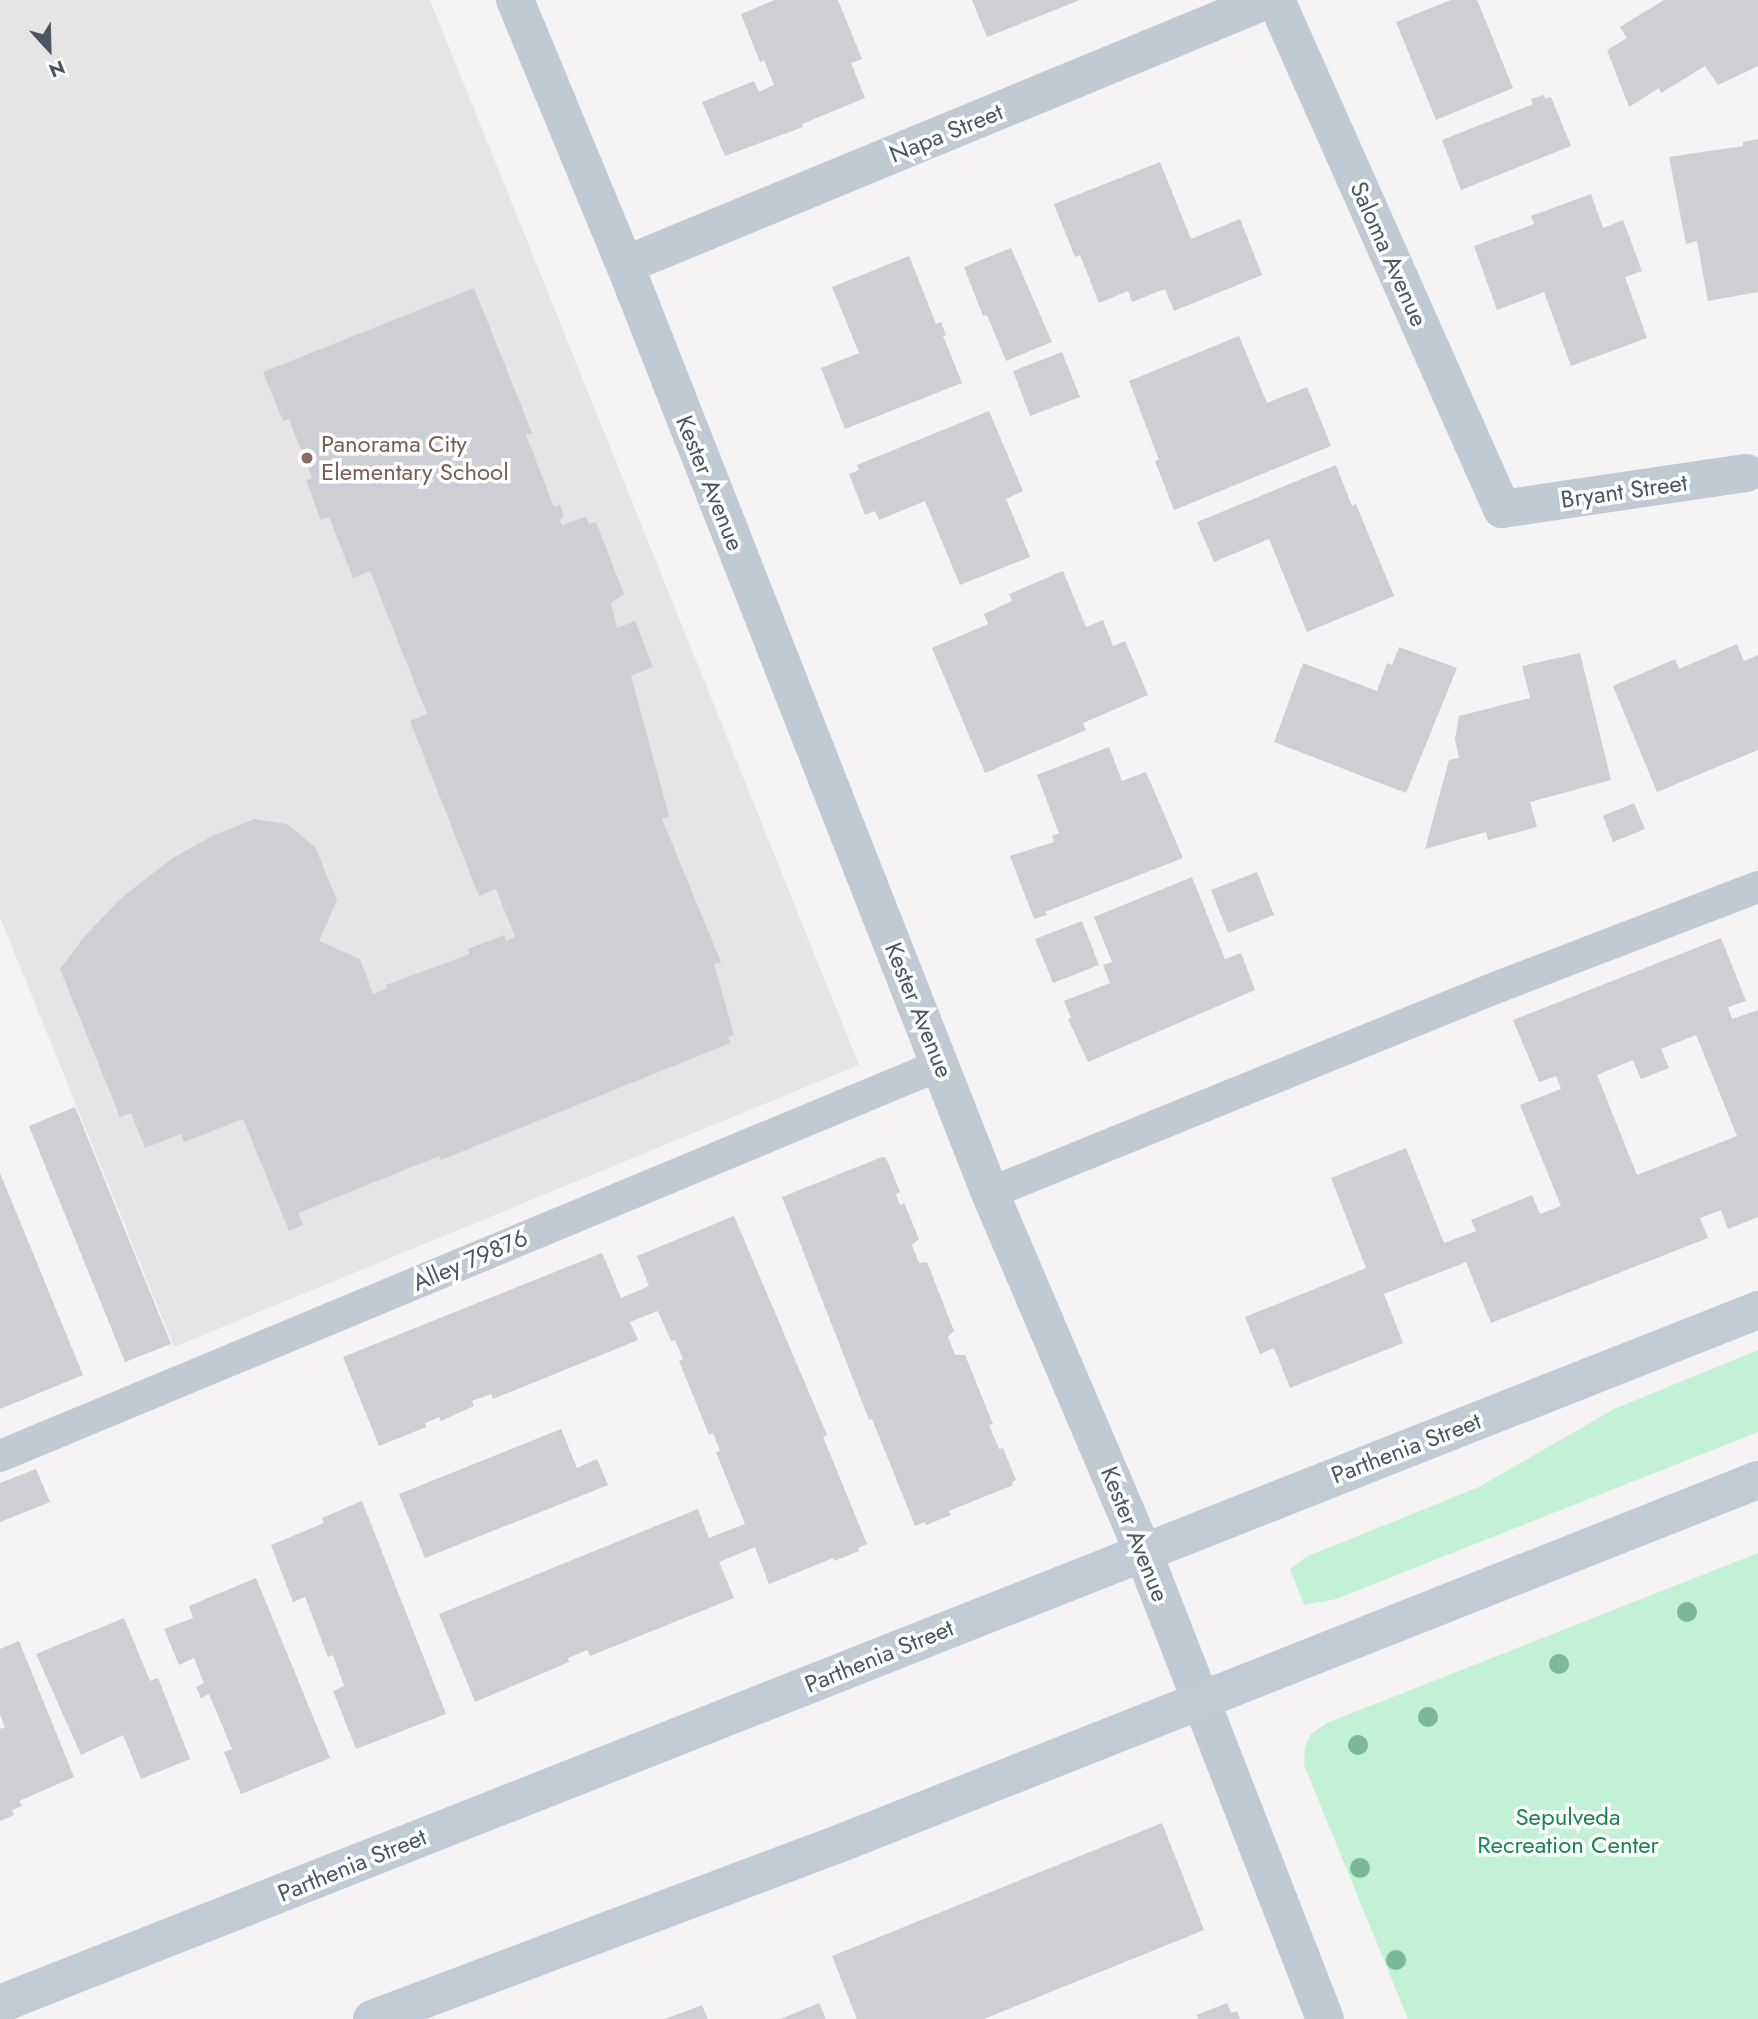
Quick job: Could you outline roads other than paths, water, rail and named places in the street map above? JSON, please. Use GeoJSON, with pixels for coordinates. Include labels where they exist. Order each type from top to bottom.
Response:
{"type":"FeatureCollection","features":[{"type":"Feature","properties":{"kind":"main road","name":"Parthenia Street"},"geometry":{"type":"LineString","coordinates":[[0,2004],[1758,1310]]}},
{"type":"Feature","properties":{"kind":"main road"},"geometry":{"type":"LineString","coordinates":[[372,2019],[841,1843],[1758,1480]]}},
{"type":"Feature","properties":{"kind":"street","name":"Kester Avenue"},"geometry":{"type":"LineString","coordinates":[[515,0],[625,265],[990,1193],[1143,1552],[1325,2019]]}},
{"type":"Feature","properties":{"kind":"street","name":"Napa Street"},"geometry":{"type":"LineString","coordinates":[[625,265],[1267,0]]}},
{"type":"Feature","properties":{"kind":"street","name":"Saloma Avenue"},"geometry":{"type":"LineString","coordinates":[[1276,0],[1502,509]]}},
{"type":"Feature","properties":{"kind":"street","name":"Bryant Street"},"geometry":{"type":"LineString","coordinates":[[1502,509],[1746,473]]}},
{"type":"Feature","properties":{"kind":"lane"},"geometry":{"type":"LineString","coordinates":[[990,1193],[1500,986],[1758,887]]}},
{"type":"Feature","properties":{"kind":"lane","name":"Alley 79876"},"geometry":{"type":"LineString","coordinates":[[0,1456],[940,1065]]}},
{"type":"Feature","properties":{"kind":"place","name":"Panorama City Elementary School"},"geometry":{"type":"Point","coordinates":[307,458]}},
{"type":"Feature","properties":{"kind":"park label","name":"Sepulveda Recreation Center"},"geometry":{"type":"Point","coordinates":[1568,1831]}}]}
